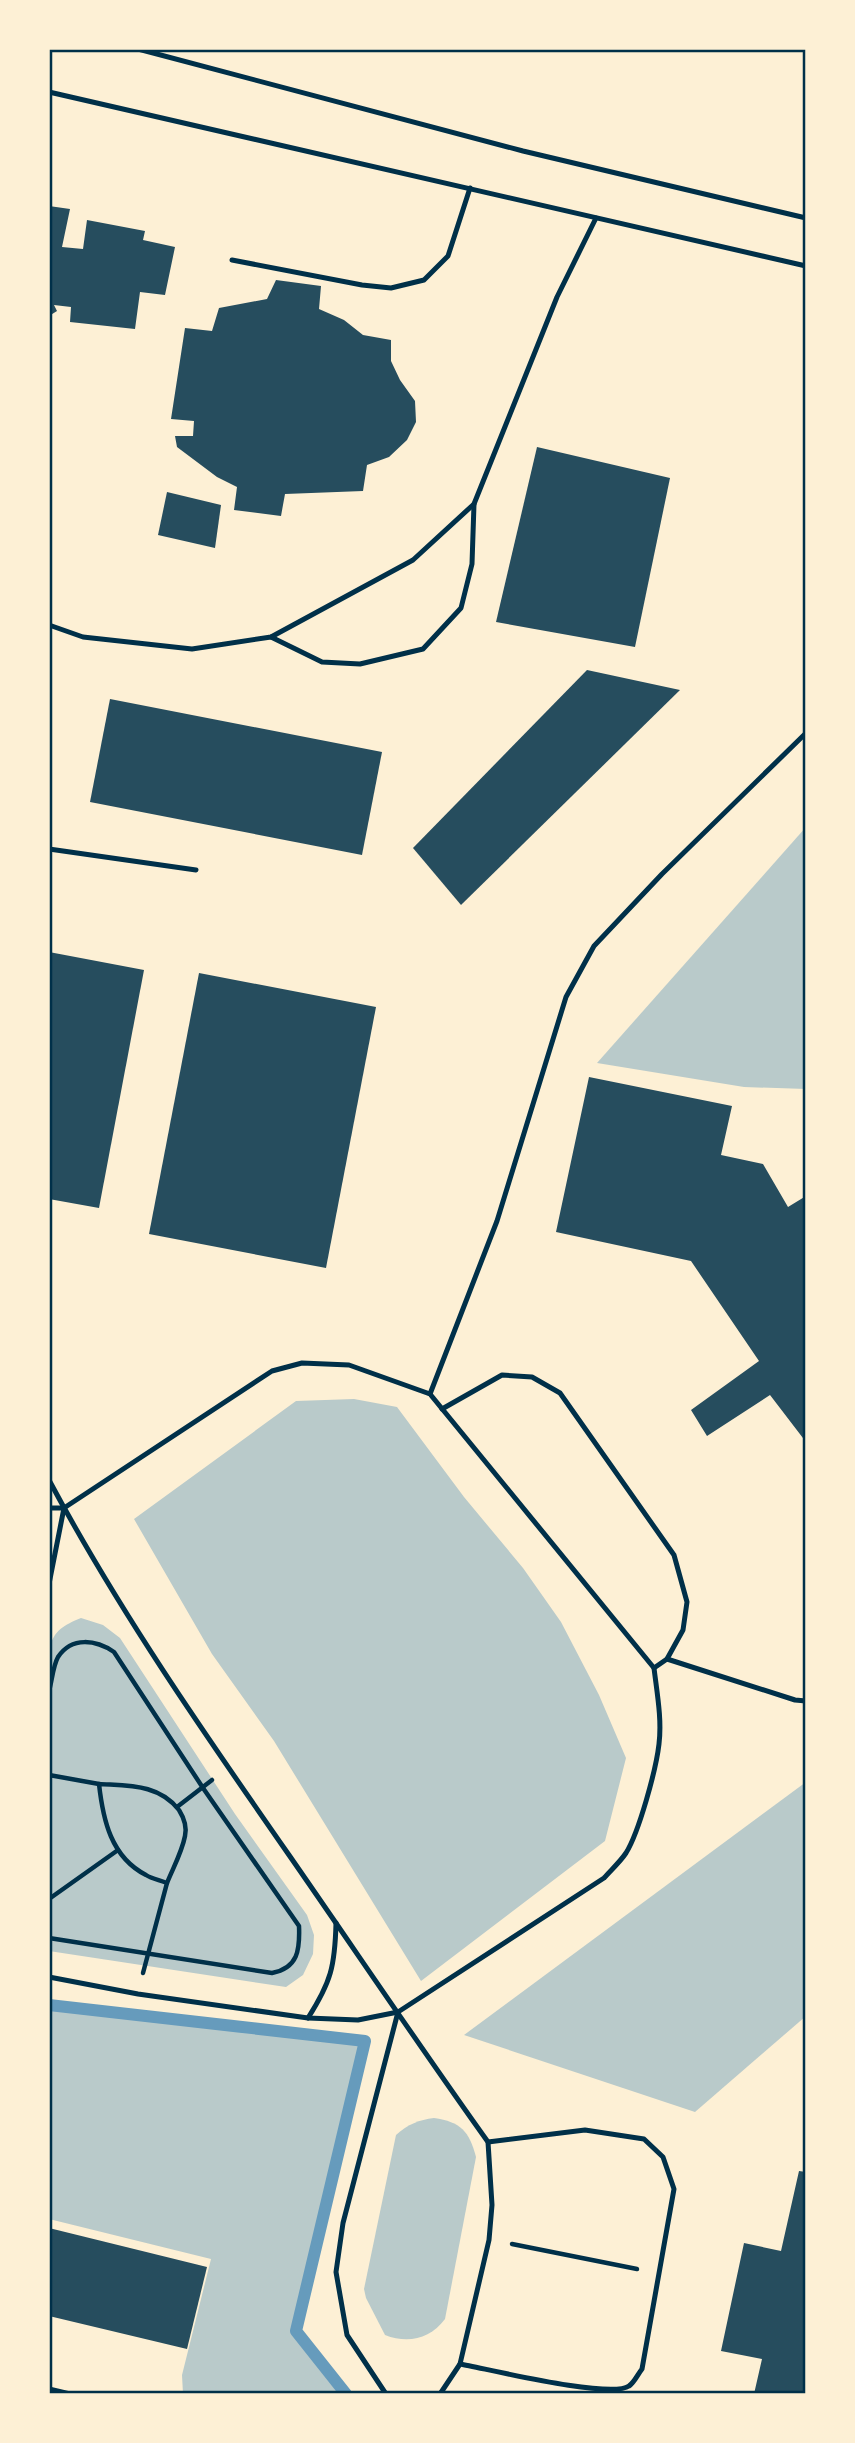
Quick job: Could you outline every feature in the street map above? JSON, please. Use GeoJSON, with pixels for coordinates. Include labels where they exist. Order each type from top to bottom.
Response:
{"type":"FeatureCollection","features":[{"type":"Feature","properties":{"kind":"lane"},"geometry":{"type":"LineString","coordinates":[[138,49],[523,151],[806,218]]}},
{"type":"Feature","properties":{"kind":"lane"},"geometry":{"type":"LineString","coordinates":[[49,92],[806,266]]}},
{"type":"Feature","properties":{"kind":"lane"},"geometry":{"type":"LineString","coordinates":[[232,260],[391,288],[424,279],[448,256],[470,188]]}},
{"type":"Feature","properties":{"kind":"lane"},"geometry":{"type":"LineString","coordinates":[[271,637],[322,662],[360,664],[423,649],[461,608],[472,564],[474,504],[557,297],[596,218]]}},
{"type":"Feature","properties":{"kind":"lane"},"geometry":{"type":"LineString","coordinates":[[49,625],[83,637],[192,649],[271,637],[414,560],[474,504]]}},
{"type":"Feature","properties":{"kind":"lane"},"geometry":{"type":"LineString","coordinates":[[430,1394],[497,1221],[566,997],[594,946],[662,874],[806,733]]}},
{"type":"Feature","properties":{"kind":"lane"},"geometry":{"type":"LineString","coordinates":[[49,849],[196,870]]}},
{"type":"Feature","properties":{"kind":"lane"},"geometry":{"type":"LineString","coordinates":[[49,1508],[64,1508],[272,1371],[302,1363],[349,1365],[430,1394],[654,1668],[659,1708],[659,1742],[653,1773],[625,1854],[604,1878],[398,2012],[358,2020],[308,2018],[138,1994],[49,1977]]}},
{"type":"Feature","properties":{"kind":"lane"},"geometry":{"type":"LineString","coordinates":[[442,1409],[502,1375],[532,1377],[560,1393],[674,1555],[687,1602],[683,1630],[667,1659],[654,1668]]}},
{"type":"Feature","properties":{"kind":"lane"},"geometry":{"type":"LineString","coordinates":[[49,1480],[138,1632],[228,1768],[488,2142],[492,2205],[489,2240],[460,2364],[440,2394]]}},
{"type":"Feature","properties":{"kind":"lane"},"geometry":{"type":"LineString","coordinates":[[49,1584],[64,1508]]}},
{"type":"Feature","properties":{"kind":"lane"},"geometry":{"type":"LineString","coordinates":[[667,1659],[795,1700],[806,1701]]}},
{"type":"Feature","properties":{"kind":"lane"},"geometry":{"type":"LineString","coordinates":[[308,2018],[325,1991],[335,1956],[336,1923]]}},
{"type":"Feature","properties":{"kind":"lane"},"geometry":{"type":"LineString","coordinates":[[386,2394],[347,2336],[336,2272],[343,2223],[398,2012]]}},
{"type":"Feature","properties":{"kind":"lane"},"geometry":{"type":"LineString","coordinates":[[460,2364],[611,2393],[629,2386],[642,2369],[674,2189],[663,2157],[644,2139],[585,2130],[488,2142]]}},
{"type":"Feature","properties":{"kind":"lane"},"geometry":{"type":"LineString","coordinates":[[49,2389],[69,2394]]}},
{"type":"Feature","properties":{"kind":"path"},"geometry":{"type":"LineString","coordinates":[[49,1691],[57,1658],[71,1645],[100,1643],[114,1652],[202,1788],[299,1926],[300,1940],[296,1959],[285,1970],[272,1973],[49,1938]]}},
{"type":"Feature","properties":{"kind":"path"},"geometry":{"type":"LineString","coordinates":[[177,1807],[228,1768]]}},
{"type":"Feature","properties":{"kind":"path"},"geometry":{"type":"LineString","coordinates":[[49,1775],[99,1784],[146,1788],[162,1793],[182,1815],[186,1834],[167,1883],[138,1994]]}},
{"type":"Feature","properties":{"kind":"path"},"geometry":{"type":"LineString","coordinates":[[99,1784],[103,1821],[118,1850],[140,1871],[167,1883]]}},
{"type":"Feature","properties":{"kind":"path"},"geometry":{"type":"LineString","coordinates":[[49,1899],[118,1850]]}},
{"type":"Feature","properties":{"kind":"path"},"geometry":{"type":"LineString","coordinates":[[489,2240],[659,2273]]}},
{"type":"Feature","properties":{"kind":"shaded area"},"geometry":{"type":"Polygon","coordinates":[[[806,827],[806,1089],[744,1087],[597,1063],[806,827]]]}},
{"type":"Feature","properties":{"kind":"shaded area"},"geometry":{"type":"Polygon","coordinates":[[[354,1399],[397,1407],[464,1497],[523,1568],[561,1622],[599,1695],[626,1758],[605,1841],[421,1981],[274,1741],[212,1654],[134,1519],[296,1401],[354,1399]]]}},
{"type":"Feature","properties":{"kind":"shaded area"},"geometry":{"type":"Polygon","coordinates":[[[81,1618],[103,1625],[120,1638],[235,1814],[307,1915],[314,1935],[313,1954],[303,1975],[286,1987],[49,1951],[49,1649],[60,1629],[81,1618]]]}},
{"type":"Feature","properties":{"kind":"shaded area"},"geometry":{"type":"Polygon","coordinates":[[[806,1782],[806,2016],[695,2112],[464,2035],[806,1782]]]}},
{"type":"Feature","properties":{"kind":"shaded area"},"geometry":{"type":"Polygon","coordinates":[[[49,2005],[365,2041],[296,2331],[346,2394],[183,2394],[182,2375],[211,2259],[49,2219],[49,2005]]]}},
{"type":"Feature","properties":{"kind":"shaded area"},"geometry":{"type":"Polygon","coordinates":[[[434,2118],[451,2122],[462,2129],[467,2134],[476,2157],[445,2319],[433,2331],[418,2338],[394,2338],[385,2335],[364,2289],[396,2135],[414,2123],[434,2118]]]}},
{"type":"Feature","properties":{"kind":"building"},"geometry":{"type":"Polygon","coordinates":[[[49,206],[70,209],[62,247],[83,249],[87,220],[145,231],[143,240],[175,247],[165,295],[140,292],[135,329],[70,322],[71,307],[54,305],[57,311],[49,316],[49,206]]]}},
{"type":"Feature","properties":{"kind":"building"},"geometry":{"type":"Polygon","coordinates":[[[276,280],[321,286],[319,309],[344,320],[363,335],[391,340],[391,361],[415,401],[416,422],[407,440],[389,457],[367,465],[363,491],[285,494],[281,516],[234,510],[237,487],[217,477],[177,447],[175,436],[193,436],[194,421],[171,419],[185,328],[212,331],[219,308],[267,299],[276,280]]]}},
{"type":"Feature","properties":{"kind":"building"},"geometry":{"type":"Polygon","coordinates":[[[537,447],[670,478],[635,647],[496,622],[537,447]]]}},
{"type":"Feature","properties":{"kind":"building"},"geometry":{"type":"Polygon","coordinates":[[[167,492],[221,505],[215,548],[158,535],[167,492]]]}},
{"type":"Feature","properties":{"kind":"building"},"geometry":{"type":"Polygon","coordinates":[[[587,670],[680,690],[461,905],[413,848],[587,670]]]}},
{"type":"Feature","properties":{"kind":"building"},"geometry":{"type":"Polygon","coordinates":[[[110,699],[382,752],[362,855],[90,802],[110,699]]]}},
{"type":"Feature","properties":{"kind":"building"},"geometry":{"type":"Polygon","coordinates":[[[49,952],[144,970],[99,1208],[49,1199],[49,952]]]}},
{"type":"Feature","properties":{"kind":"building"},"geometry":{"type":"Polygon","coordinates":[[[199,973],[376,1007],[326,1268],[149,1234],[199,973]]]}},
{"type":"Feature","properties":{"kind":"building"},"geometry":{"type":"Polygon","coordinates":[[[589,1077],[732,1106],[721,1155],[763,1164],[788,1207],[806,1196],[806,1442],[770,1395],[707,1436],[691,1410],[759,1361],[691,1261],[556,1232],[589,1077]]]}},
{"type":"Feature","properties":{"kind":"building"},"geometry":{"type":"Polygon","coordinates":[[[799,2171],[806,2172],[806,2394],[754,2394],[762,2359],[721,2351],[744,2243],[781,2251],[799,2171]]]}},
{"type":"Feature","properties":{"kind":"building"},"geometry":{"type":"Polygon","coordinates":[[[49,2228],[207,2267],[187,2349],[49,2316],[49,2228]]]}},
{"type":"Feature","properties":{"kind":"waterway"},"geometry":{"type":"LineString","coordinates":[[49,2005],[365,2041],[296,2331],[346,2394]]}}]}
